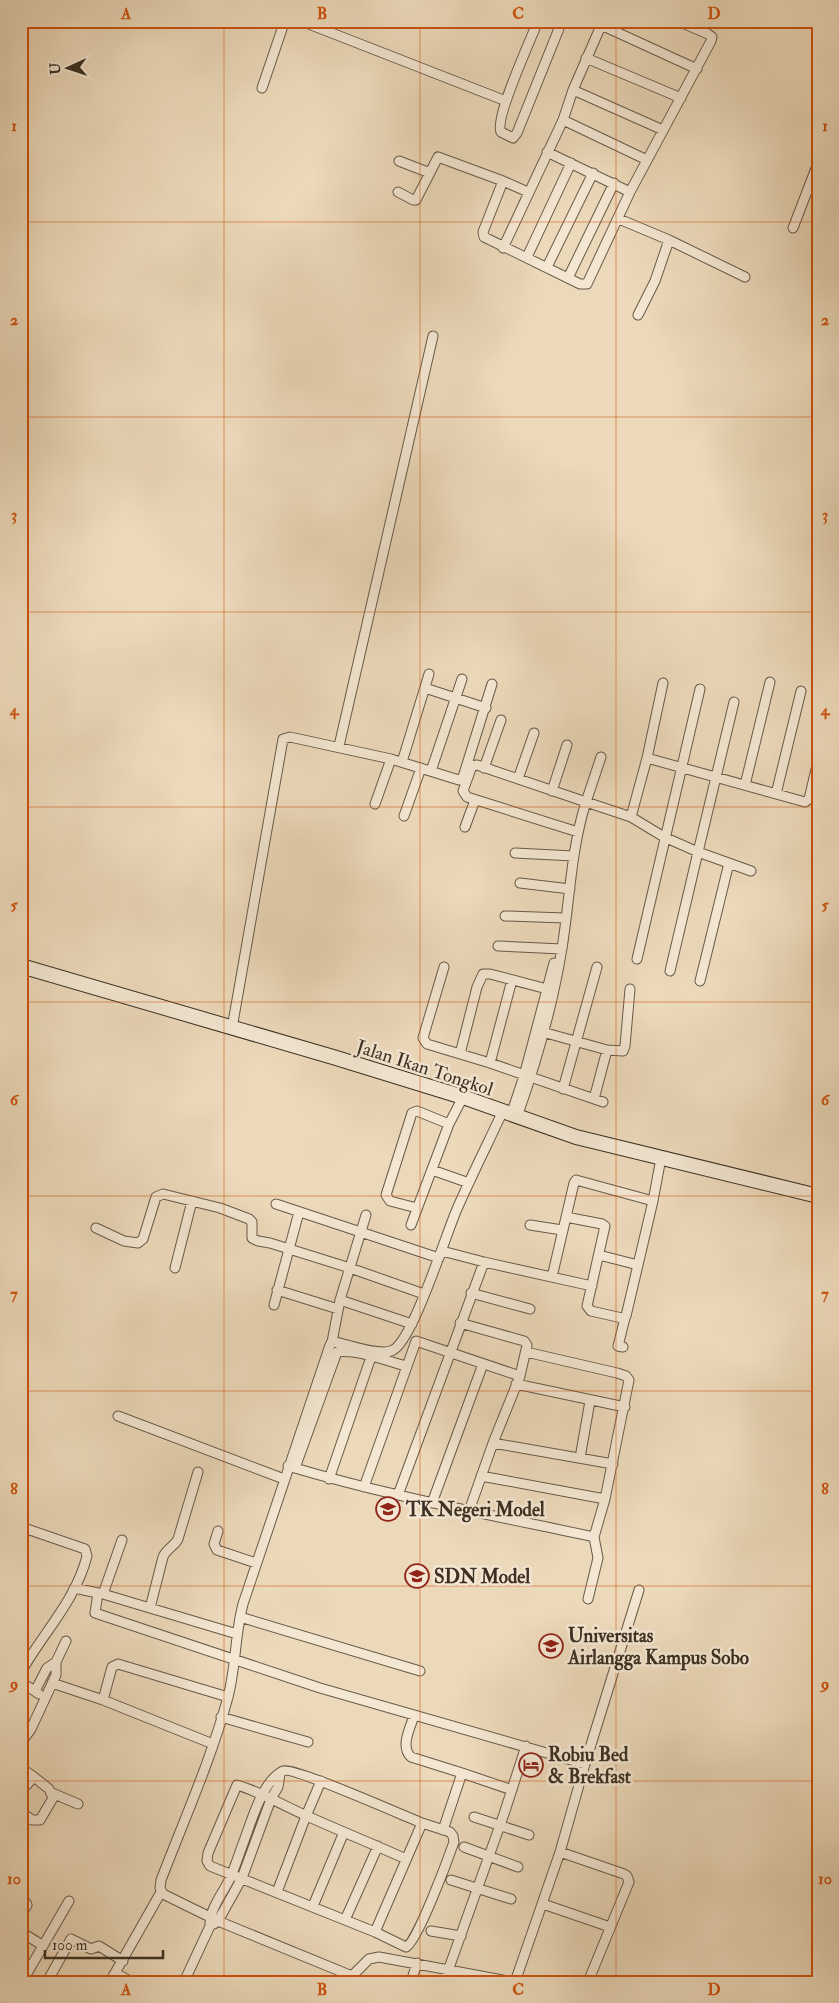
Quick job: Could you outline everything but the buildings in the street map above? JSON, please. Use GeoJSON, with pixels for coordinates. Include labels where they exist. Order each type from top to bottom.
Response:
{"type":"FeatureCollection","features":[{"type":"Feature","properties":{"kind":"street"},"geometry":{"type":"LineString","coordinates":[[262,88],[286,24],[271,21]]}},
{"type":"Feature","properties":{"kind":"street"},"geometry":{"type":"LineString","coordinates":[[301,21],[506,101]]}},
{"type":"Feature","properties":{"kind":"street"},"geometry":{"type":"LineString","coordinates":[[538,21],[506,101],[499,129],[501,132],[514,138],[562,21]]}},
{"type":"Feature","properties":{"kind":"street"},"geometry":{"type":"LineString","coordinates":[[503,181],[483,236],[503,248],[528,257],[580,284],[587,284],[630,192],[712,38],[708,34],[678,21]]}},
{"type":"Feature","properties":{"kind":"street"},"geometry":{"type":"LineString","coordinates":[[503,248],[563,120],[573,90],[602,23],[697,69]]}},
{"type":"Feature","properties":{"kind":"street"},"geometry":{"type":"LineString","coordinates":[[586,58],[681,98]]}},
{"type":"Feature","properties":{"kind":"street"},"geometry":{"type":"LineString","coordinates":[[573,90],[663,130]]}},
{"type":"Feature","properties":{"kind":"street"},"geometry":{"type":"LineString","coordinates":[[563,120],[647,160]]}},
{"type":"Feature","properties":{"kind":"street"},"geometry":{"type":"LineString","coordinates":[[547,152],[630,192]]}},
{"type":"Feature","properties":{"kind":"street"},"geometry":{"type":"LineString","coordinates":[[398,192],[416,200],[435,160],[438,157],[442,157],[528,192]]}},
{"type":"Feature","properties":{"kind":"street"},"geometry":{"type":"LineString","coordinates":[[399,161],[430,173]]}},
{"type":"Feature","properties":{"kind":"street"},"geometry":{"type":"LineString","coordinates":[[528,257],[571,163]]}},
{"type":"Feature","properties":{"kind":"street"},"geometry":{"type":"LineString","coordinates":[[793,228],[818,163]]}},
{"type":"Feature","properties":{"kind":"street"},"geometry":{"type":"LineString","coordinates":[[547,267],[593,173]]}},
{"type":"Feature","properties":{"kind":"street"},"geometry":{"type":"LineString","coordinates":[[568,278],[614,183]]}},
{"type":"Feature","properties":{"kind":"street"},"geometry":{"type":"LineString","coordinates":[[619,219],[746,277]]}},
{"type":"Feature","properties":{"kind":"street"},"geometry":{"type":"LineString","coordinates":[[638,314],[655,281],[668,240]]}},
{"type":"Feature","properties":{"kind":"street"},"geometry":{"type":"LineString","coordinates":[[340,746],[433,336]]}},
{"type":"Feature","properties":{"kind":"street"},"geometry":{"type":"LineString","coordinates":[[402,762],[429,674]]}},
{"type":"Feature","properties":{"kind":"street"},"geometry":{"type":"LineString","coordinates":[[432,771],[462,679]]}},
{"type":"Feature","properties":{"kind":"street"},"geometry":{"type":"LineString","coordinates":[[746,785],[770,682]]}},
{"type":"Feature","properties":{"kind":"street"},"geometry":{"type":"LineString","coordinates":[[631,817],[648,758],[663,683]]}},
{"type":"Feature","properties":{"kind":"street"},"geometry":{"type":"LineString","coordinates":[[232,1028],[283,739],[290,737],[340,746],[391,758],[453,780],[461,779],[486,708],[492,684]]}},
{"type":"Feature","properties":{"kind":"street"},"geometry":{"type":"LineString","coordinates":[[425,688],[486,708]]}},
{"type":"Feature","properties":{"kind":"street"},"geometry":{"type":"LineString","coordinates":[[637,959],[700,689]]}},
{"type":"Feature","properties":{"kind":"street"},"geometry":{"type":"LineString","coordinates":[[776,794],[801,691]]}},
{"type":"Feature","properties":{"kind":"street"},"geometry":{"type":"LineString","coordinates":[[670,971],[734,702]]}},
{"type":"Feature","properties":{"kind":"street"},"geometry":{"type":"LineString","coordinates":[[484,768],[501,720]]}},
{"type":"Feature","properties":{"kind":"street"},"geometry":{"type":"LineString","coordinates":[[518,779],[534,733]]}},
{"type":"Feature","properties":{"kind":"street"},"geometry":{"type":"LineString","coordinates":[[552,791],[567,745]]}},
{"type":"Feature","properties":{"kind":"street"},"geometry":{"type":"LineString","coordinates":[[332,1342],[389,1352],[398,1347],[412,1324],[469,1183],[510,1115],[527,1077],[561,947],[578,832],[601,757]]}},
{"type":"Feature","properties":{"kind":"street"},"geometry":{"type":"LineString","coordinates":[[375,804],[391,758]]}},
{"type":"Feature","properties":{"kind":"street"},"geometry":{"type":"LineString","coordinates":[[648,758],[805,802],[808,799],[818,761]]}},
{"type":"Feature","properties":{"kind":"street"},"geometry":{"type":"LineString","coordinates":[[578,832],[467,797],[463,791],[472,766],[484,768],[631,817],[664,837],[698,852],[751,870]]}},
{"type":"Feature","properties":{"kind":"street"},"geometry":{"type":"LineString","coordinates":[[404,816],[421,768]]}},
{"type":"Feature","properties":{"kind":"street"},"geometry":{"type":"LineString","coordinates":[[465,827],[475,800]]}},
{"type":"Feature","properties":{"kind":"street"},"geometry":{"type":"LineString","coordinates":[[515,853],[574,856]]}},
{"type":"Feature","properties":{"kind":"street"},"geometry":{"type":"LineString","coordinates":[[700,981],[729,863]]}},
{"type":"Feature","properties":{"kind":"street"},"geometry":{"type":"LineString","coordinates":[[520,883],[570,889]]}},
{"type":"Feature","properties":{"kind":"street"},"geometry":{"type":"LineString","coordinates":[[504,916],[565,918]]}},
{"type":"Feature","properties":{"kind":"street"},"geometry":{"type":"LineString","coordinates":[[498,946],[561,947]]}},
{"type":"Feature","properties":{"kind":"street","name":"Jalan Ikan Tongkol"},"geometry":{"type":"LineString","coordinates":[[21,966],[333,1057],[462,1097],[576,1137],[818,1196]]}},
{"type":"Feature","properties":{"kind":"street"},"geometry":{"type":"LineString","coordinates":[[444,967],[424,1042],[426,1044],[490,1063],[599,1101],[607,1050]]}},
{"type":"Feature","properties":{"kind":"street"},"geometry":{"type":"LineString","coordinates":[[563,1089],[597,967]]}},
{"type":"Feature","properties":{"kind":"street"},"geometry":{"type":"LineString","coordinates":[[460,1054],[481,976],[490,974],[550,990]]}},
{"type":"Feature","properties":{"kind":"street"},"geometry":{"type":"LineString","coordinates":[[490,1063],[512,980]]}},
{"type":"Feature","properties":{"kind":"street"},"geometry":{"type":"LineString","coordinates":[[539,1031],[620,1052],[624,1049],[630,989]]}},
{"type":"Feature","properties":{"kind":"street"},"geometry":{"type":"LineString","coordinates":[[411,1225],[449,1124],[462,1097]]}},
{"type":"Feature","properties":{"kind":"street"},"geometry":{"type":"LineString","coordinates":[[417,1208],[390,1201],[386,1195],[412,1113],[417,1111],[449,1124]]}},
{"type":"Feature","properties":{"kind":"street"},"geometry":{"type":"LineString","coordinates":[[623,1347],[618,1346],[653,1201],[661,1158]]}},
{"type":"Feature","properties":{"kind":"street"},"geometry":{"type":"LineString","coordinates":[[432,1170],[469,1183]]}},
{"type":"Feature","properties":{"kind":"street"},"geometry":{"type":"LineString","coordinates":[[552,1277],[574,1183],[578,1179],[653,1201]]}},
{"type":"Feature","properties":{"kind":"street"},"geometry":{"type":"LineString","coordinates":[[96,1228],[124,1241],[138,1243],[142,1240],[158,1195],[163,1194],[220,1208],[249,1219],[252,1222],[252,1238],[258,1241],[289,1248],[424,1294]]}},
{"type":"Feature","properties":{"kind":"street"},"geometry":{"type":"LineString","coordinates":[[175,1268],[192,1201]]}},
{"type":"Feature","properties":{"kind":"street"},"geometry":{"type":"LineString","coordinates":[[276,1204],[361,1233],[440,1255],[484,1262],[592,1286]]}},
{"type":"Feature","properties":{"kind":"street"},"geometry":{"type":"LineString","coordinates":[[274,1305],[299,1212]]}},
{"type":"Feature","properties":{"kind":"street"},"geometry":{"type":"LineString","coordinates":[[291,1467],[332,1342],[339,1304],[366,1216]]}},
{"type":"Feature","properties":{"kind":"street"},"geometry":{"type":"LineString","coordinates":[[566,1217],[604,1225],[606,1229],[587,1306],[588,1309],[625,1318]]}},
{"type":"Feature","properties":{"kind":"street"},"geometry":{"type":"LineString","coordinates":[[530,1225],[562,1230]]}},
{"type":"Feature","properties":{"kind":"street"},"geometry":{"type":"LineString","coordinates":[[600,1255],[638,1265]]}},
{"type":"Feature","properties":{"kind":"street"},"geometry":{"type":"LineString","coordinates":[[398,1495],[484,1262]]}},
{"type":"Feature","properties":{"kind":"street"},"geometry":{"type":"LineString","coordinates":[[277,1290],[339,1304],[412,1324]]}},
{"type":"Feature","properties":{"kind":"street"},"geometry":{"type":"LineString","coordinates":[[472,1293],[530,1308]]}},
{"type":"Feature","properties":{"kind":"street"},"geometry":{"type":"LineString","coordinates":[[460,1323],[524,1341],[527,1346],[518,1380],[493,1443],[470,1510]]}},
{"type":"Feature","properties":{"kind":"street"},"geometry":{"type":"LineString","coordinates":[[364,1487],[416,1341],[483,1364],[518,1380],[590,1400],[625,1407]]}},
{"type":"Feature","properties":{"kind":"street"},"geometry":{"type":"LineString","coordinates":[[110,1982],[161,1892],[160,1880],[213,1744],[228,1698],[235,1661],[240,1617],[256,1563],[284,1479],[291,1467],[337,1352],[343,1351],[406,1366]]}},
{"type":"Feature","properties":{"kind":"street"},"geometry":{"type":"LineString","coordinates":[[526,1352],[626,1376],[629,1380],[606,1499],[594,1537],[598,1554],[588,1599]]}},
{"type":"Feature","properties":{"kind":"street"},"geometry":{"type":"LineString","coordinates":[[329,1479],[371,1357]]}},
{"type":"Feature","properties":{"kind":"street"},"geometry":{"type":"LineString","coordinates":[[432,1503],[483,1364]]}},
{"type":"Feature","properties":{"kind":"street"},"geometry":{"type":"LineString","coordinates":[[580,1458],[590,1400]]}},
{"type":"Feature","properties":{"kind":"street"},"geometry":{"type":"LineString","coordinates":[[118,1416],[284,1479]]}},
{"type":"Feature","properties":{"kind":"street"},"geometry":{"type":"LineString","coordinates":[[493,1443],[613,1464]]}},
{"type":"Feature","properties":{"kind":"street"},"geometry":{"type":"LineString","coordinates":[[291,1467],[329,1479],[432,1503],[594,1537]]}},
{"type":"Feature","properties":{"kind":"street"},"geometry":{"type":"LineString","coordinates":[[150,1608],[163,1557],[165,1552],[174,1547],[178,1539],[198,1472]]}},
{"type":"Feature","properties":{"kind":"street"},"geometry":{"type":"LineString","coordinates":[[481,1476],[606,1499]]}},
{"type":"Feature","properties":{"kind":"street"},"geometry":{"type":"LineString","coordinates":[[21,1672],[24,1662],[57,1618],[74,1588],[85,1564],[87,1551],[27,1529]]}},
{"type":"Feature","properties":{"kind":"street"},"geometry":{"type":"LineString","coordinates":[[218,1531],[214,1544],[217,1550],[256,1563]]}},
{"type":"Feature","properties":{"kind":"street"},"geometry":{"type":"LineString","coordinates":[[122,1540],[100,1594],[95,1613],[235,1661],[414,1716],[526,1746],[584,1764]]}},
{"type":"Feature","properties":{"kind":"street"},"geometry":{"type":"LineString","coordinates":[[74,1588],[238,1634]]}},
{"type":"Feature","properties":{"kind":"street"},"geometry":{"type":"LineString","coordinates":[[161,1892],[213,1922],[351,1979],[369,1959],[374,1957],[514,1982],[560,1852],[584,1764],[640,1590]]}},
{"type":"Feature","properties":{"kind":"street"},"geometry":{"type":"LineString","coordinates":[[240,1617],[420,1671]]}},
{"type":"Feature","properties":{"kind":"street"},"geometry":{"type":"LineString","coordinates":[[35,1691],[47,1668],[56,1662],[66,1641]]}},
{"type":"Feature","properties":{"kind":"street"},"geometry":{"type":"LineString","coordinates":[[21,1743],[31,1729],[52,1683],[57,1669],[56,1662]]}},
{"type":"Feature","properties":{"kind":"street"},"geometry":{"type":"LineString","coordinates":[[103,1700],[112,1667],[118,1664],[228,1698]]}},
{"type":"Feature","properties":{"kind":"street"},"geometry":{"type":"LineString","coordinates":[[21,1682],[45,1698]]}},
{"type":"Feature","properties":{"kind":"street"},"geometry":{"type":"LineString","coordinates":[[52,1683],[103,1700],[213,1744]]}},
{"type":"Feature","properties":{"kind":"street"},"geometry":{"type":"LineString","coordinates":[[414,1716],[405,1747],[411,1757],[512,1790]]}},
{"type":"Feature","properties":{"kind":"street"},"geometry":{"type":"LineString","coordinates":[[221,1717],[308,1742]]}},
{"type":"Feature","properties":{"kind":"street"},"geometry":{"type":"LineString","coordinates":[[21,1721],[31,1729]]}},
{"type":"Feature","properties":{"kind":"street"},"geometry":{"type":"LineString","coordinates":[[444,1982],[526,1746]]}},
{"type":"Feature","properties":{"kind":"street"},"geometry":{"type":"LineString","coordinates":[[21,1768],[52,1793],[78,1804]]}},
{"type":"Feature","properties":{"kind":"street"},"geometry":{"type":"LineString","coordinates":[[184,1982],[213,1922],[232,1875],[262,1795],[270,1780],[283,1771],[289,1770],[322,1781],[443,1830],[453,1836],[454,1842],[411,1944],[409,1947],[403,1947],[375,1932],[242,1878],[232,1875],[210,1866],[207,1861],[208,1853],[235,1786],[241,1786],[262,1795],[271,1799],[306,1816],[406,1859]]}},
{"type":"Feature","properties":{"kind":"street"},"geometry":{"type":"LineString","coordinates":[[443,1830],[462,1773]]}},
{"type":"Feature","properties":{"kind":"street"},"geometry":{"type":"LineString","coordinates":[[213,1922],[242,1878],[271,1799],[278,1787],[280,1774]]}},
{"type":"Feature","properties":{"kind":"street"},"geometry":{"type":"LineString","coordinates":[[21,1791],[34,1777]]}},
{"type":"Feature","properties":{"kind":"street"},"geometry":{"type":"LineString","coordinates":[[277,1892],[306,1816],[322,1781]]}},
{"type":"Feature","properties":{"kind":"street"},"geometry":{"type":"LineString","coordinates":[[21,1812],[32,1820],[40,1820],[52,1801],[52,1793]]}},
{"type":"Feature","properties":{"kind":"street"},"geometry":{"type":"LineString","coordinates":[[474,1817],[529,1835]]}},
{"type":"Feature","properties":{"kind":"street"},"geometry":{"type":"LineString","coordinates":[[375,1932],[422,1823]]}},
{"type":"Feature","properties":{"kind":"street"},"geometry":{"type":"LineString","coordinates":[[312,1906],[344,1832]]}},
{"type":"Feature","properties":{"kind":"street"},"geometry":{"type":"LineString","coordinates":[[345,1920],[378,1846]]}},
{"type":"Feature","properties":{"kind":"street"},"geometry":{"type":"LineString","coordinates":[[464,1847],[518,1866]]}},
{"type":"Feature","properties":{"kind":"street"},"geometry":{"type":"LineString","coordinates":[[560,1852],[627,1876],[629,1882],[588,1982]]}},
{"type":"Feature","properties":{"kind":"street"},"geometry":{"type":"LineString","coordinates":[[451,1880],[511,1899]]}},
{"type":"Feature","properties":{"kind":"street"},"geometry":{"type":"LineString","coordinates":[[21,1900],[27,1905],[21,1916]]}},
{"type":"Feature","properties":{"kind":"street"},"geometry":{"type":"LineString","coordinates":[[22,1982],[69,1901]]}},
{"type":"Feature","properties":{"kind":"street"},"geometry":{"type":"LineString","coordinates":[[543,1904],[610,1927]]}},
{"type":"Feature","properties":{"kind":"street"},"geometry":{"type":"LineString","coordinates":[[21,1932],[42,1945]]}},
{"type":"Feature","properties":{"kind":"street"},"geometry":{"type":"LineString","coordinates":[[431,1932],[461,1936]]}},
{"type":"Feature","properties":{"kind":"street"},"geometry":{"type":"LineString","coordinates":[[47,1982],[71,1939],[91,1948],[99,1946],[123,1961]]}},
{"type":"Feature","properties":{"kind":"street"},"geometry":{"type":"LineString","coordinates":[[411,1982],[416,1963]]}},
{"type":"Feature","properties":{"kind":"street"},"geometry":{"type":"LineString","coordinates":[[115,1973],[132,1982]]}},
{"type":"Feature","properties":{"kind":"place","name":"TK Negeri Model"},"geometry":{"type":"Point","coordinates":[388,1509]}},
{"type":"Feature","properties":{"kind":"place","name":"SDN Model"},"geometry":{"type":"Point","coordinates":[417,1576]}},
{"type":"Feature","properties":{"kind":"place","name":"Universitas Airlangga Kampus Sobo"},"geometry":{"type":"Point","coordinates":[551,1646]}},
{"type":"Feature","properties":{"kind":"place","name":"Robiu Bed & Brekfast"},"geometry":{"type":"Point","coordinates":[531,1765]}}]}
